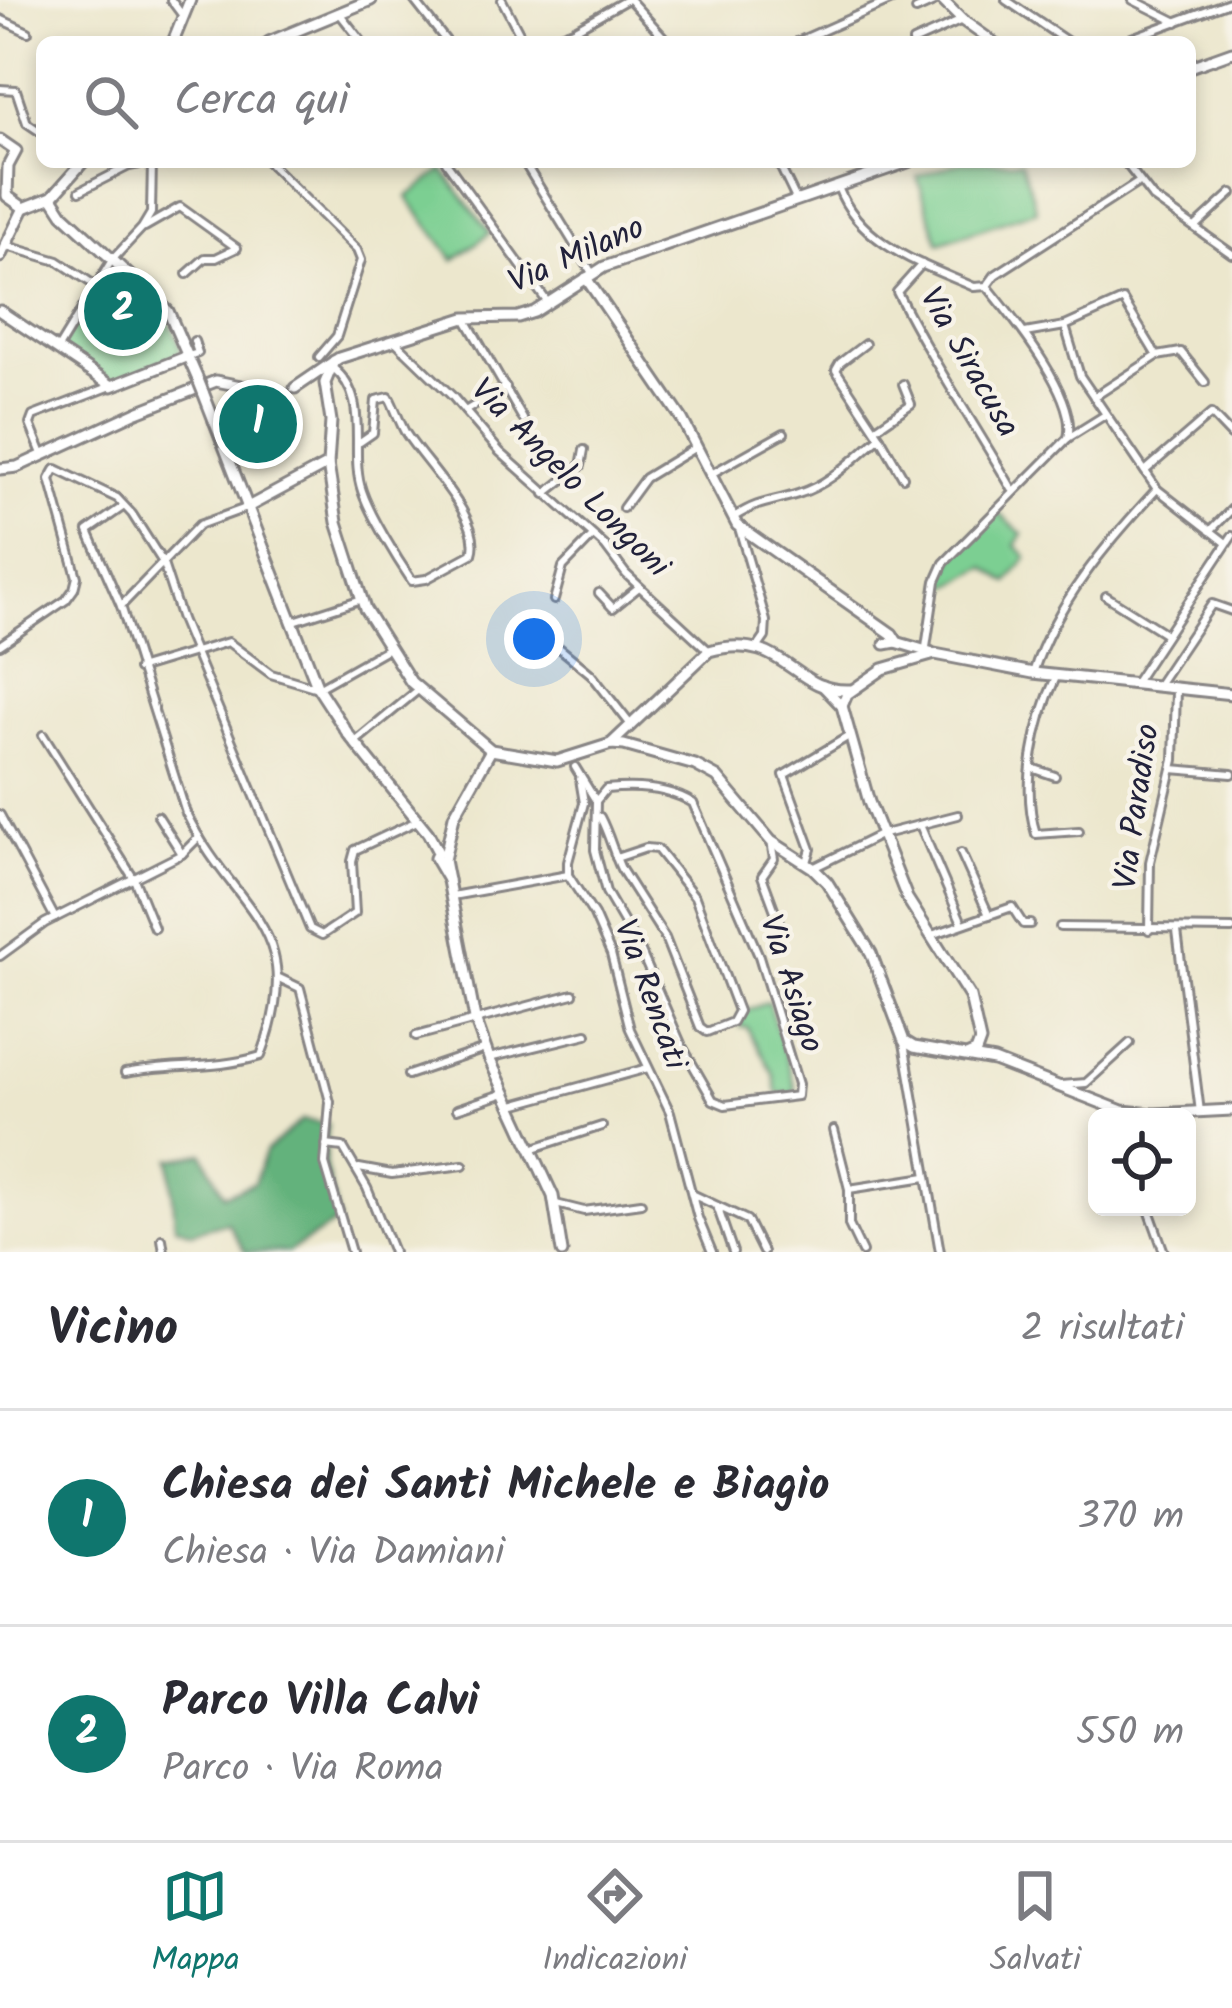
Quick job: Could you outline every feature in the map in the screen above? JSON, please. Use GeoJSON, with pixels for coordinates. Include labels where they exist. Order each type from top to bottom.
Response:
{"type":"FeatureCollection","features":[{"type":"Feature","properties":{"kind":"main road"},"geometry":{"type":"LineString","coordinates":[[175,36],[190,0]]}},
{"type":"Feature","properties":{"kind":"main road"},"geometry":{"type":"LineString","coordinates":[[283,36],[371,0]]}},
{"type":"Feature","properties":{"kind":"main road"},"geometry":{"type":"LineString","coordinates":[[942,0],[985,36]]}},
{"type":"Feature","properties":{"kind":"main road"},"geometry":{"type":"LineString","coordinates":[[1196,65],[1232,52]]}},
{"type":"Feature","properties":{"kind":"main road"},"geometry":{"type":"LineString","coordinates":[[0,140],[14,148],[4,166],[3,197],[24,208]]}},
{"type":"Feature","properties":{"kind":"main road"},"geometry":{"type":"LineString","coordinates":[[3,251],[24,208],[52,197],[78,168]]}},
{"type":"Feature","properties":{"kind":"main road","name":"Via Milano"},"geometry":{"type":"LineString","coordinates":[[295,388],[331,363],[465,318],[518,317],[589,275],[890,168]]}},
{"type":"Feature","properties":{"kind":"main road"},"geometry":{"type":"LineString","coordinates":[[52,197],[63,214],[168,311],[193,355],[246,508],[318,688],[441,857],[475,1019],[486,1054],[556,1204],[562,1252]]}},
{"type":"Feature","properties":{"kind":"main road"},"geometry":{"type":"LineString","coordinates":[[589,275],[697,447],[735,521],[889,631],[904,655],[897,664]]}},
{"type":"Feature","properties":{"kind":"main road"},"geometry":{"type":"LineString","coordinates":[[0,311],[112,386],[193,355]]}},
{"type":"Feature","properties":{"kind":"main road"},"geometry":{"type":"LineString","coordinates":[[331,363],[325,383],[331,422],[328,464],[337,522],[362,599],[387,649],[418,690],[491,750],[573,763],[618,742],[710,651],[758,647],[823,686],[842,706],[880,835],[907,898],[970,997],[979,1045],[994,1061]]}},
{"type":"Feature","properties":{"kind":"main road"},"geometry":{"type":"LineString","coordinates":[[214,421],[314,378],[325,383]]}},
{"type":"Feature","properties":{"kind":"main road"},"geometry":{"type":"LineString","coordinates":[[1,471],[216,381],[281,394]]}},
{"type":"Feature","properties":{"kind":"main road"},"geometry":{"type":"LineString","coordinates":[[246,508],[328,464]]}},
{"type":"Feature","properties":{"kind":"main road"},"geometry":{"type":"LineString","coordinates":[[894,643],[1034,673],[1232,694]]}},
{"type":"Feature","properties":{"kind":"main road"},"geometry":{"type":"LineString","coordinates":[[872,677],[894,643]]}},
{"type":"Feature","properties":{"kind":"main road"},"geometry":{"type":"LineString","coordinates":[[842,706],[852,689],[927,650]]}},
{"type":"Feature","properties":{"kind":"main road"},"geometry":{"type":"LineString","coordinates":[[881,657],[897,664]]}},
{"type":"Feature","properties":{"kind":"main road"},"geometry":{"type":"LineString","coordinates":[[823,686],[852,689]]}},
{"type":"Feature","properties":{"kind":"main road"},"geometry":{"type":"LineString","coordinates":[[618,742],[717,777],[771,841],[827,882],[871,953],[904,1041],[923,1051],[994,1061],[1115,1108]]}},
{"type":"Feature","properties":{"kind":"main road"},"geometry":{"type":"LineString","coordinates":[[441,857],[454,815],[491,750]]}},
{"type":"Feature","properties":{"kind":"main road"},"geometry":{"type":"LineString","coordinates":[[969,1055],[979,1045]]}},
{"type":"Feature","properties":{"kind":"main road"},"geometry":{"type":"LineString","coordinates":[[1196,1112],[1232,1110]]}},
{"type":"Feature","properties":{"kind":"street"},"geometry":{"type":"LineString","coordinates":[[171,0],[183,16]]}},
{"type":"Feature","properties":{"kind":"street"},"geometry":{"type":"LineString","coordinates":[[502,0],[521,36]]}},
{"type":"Feature","properties":{"kind":"street"},"geometry":{"type":"LineString","coordinates":[[557,36],[628,0],[662,36]]}},
{"type":"Feature","properties":{"kind":"street"},"geometry":{"type":"LineString","coordinates":[[811,36],[892,0]]}},
{"type":"Feature","properties":{"kind":"street"},"geometry":{"type":"LineString","coordinates":[[916,10],[942,0]]}},
{"type":"Feature","properties":{"kind":"street"},"geometry":{"type":"LineString","coordinates":[[1006,0],[1058,36]]}},
{"type":"Feature","properties":{"kind":"street"},"geometry":{"type":"LineString","coordinates":[[1133,0],[1177,22]]}},
{"type":"Feature","properties":{"kind":"street"},"geometry":{"type":"LineString","coordinates":[[1138,36],[1232,1]]}},
{"type":"Feature","properties":{"kind":"street"},"geometry":{"type":"LineString","coordinates":[[418,2],[443,36]]}},
{"type":"Feature","properties":{"kind":"street"},"geometry":{"type":"LineString","coordinates":[[340,14],[357,36]]}},
{"type":"Feature","properties":{"kind":"street"},"geometry":{"type":"LineString","coordinates":[[0,19],[28,32]]}},
{"type":"Feature","properties":{"kind":"street"},"geometry":{"type":"LineString","coordinates":[[926,36],[962,20]]}},
{"type":"Feature","properties":{"kind":"street"},"geometry":{"type":"LineString","coordinates":[[0,88],[16,90],[27,123],[36,129]]}},
{"type":"Feature","properties":{"kind":"street"},"geometry":{"type":"LineString","coordinates":[[80,191],[124,168]]}},
{"type":"Feature","properties":{"kind":"street"},"geometry":{"type":"LineString","coordinates":[[57,350],[112,260],[151,213],[151,168]]}},
{"type":"Feature","properties":{"kind":"street"},"geometry":{"type":"LineString","coordinates":[[274,168],[357,250],[361,260],[337,336],[319,357]]}},
{"type":"Feature","properties":{"kind":"street"},"geometry":{"type":"LineString","coordinates":[[450,168],[548,303]]}},
{"type":"Feature","properties":{"kind":"street"},"geometry":{"type":"LineString","coordinates":[[531,168],[589,275]]}},
{"type":"Feature","properties":{"kind":"street"},"geometry":{"type":"LineString","coordinates":[[781,168],[796,199]]}},
{"type":"Feature","properties":{"kind":"street"},"geometry":{"type":"LineString","coordinates":[[1129,168],[1153,198],[1232,254]]}},
{"type":"Feature","properties":{"kind":"street"},"geometry":{"type":"LineString","coordinates":[[838,185],[861,226],[922,264],[974,287],[987,286],[995,275],[1139,182]]}},
{"type":"Feature","properties":{"kind":"street"},"geometry":{"type":"LineString","coordinates":[[1195,227],[1232,193]]}},
{"type":"Feature","properties":{"kind":"street"},"geometry":{"type":"LineString","coordinates":[[142,228],[180,207],[237,248],[205,258],[187,274]]}},
{"type":"Feature","properties":{"kind":"street"},"geometry":{"type":"LineString","coordinates":[[3,251],[58,261],[96,286]]}},
{"type":"Feature","properties":{"kind":"street","name":"Via Siracusa"},"geometry":{"type":"LineString","coordinates":[[922,264],[897,292],[926,350],[1013,490]]}},
{"type":"Feature","properties":{"kind":"street"},"geometry":{"type":"LineString","coordinates":[[987,286],[1025,333],[1066,407],[1068,438]]}},
{"type":"Feature","properties":{"kind":"street"},"geometry":{"type":"LineString","coordinates":[[1025,333],[1065,326],[1123,300],[1157,356]]}},
{"type":"Feature","properties":{"kind":"street"},"geometry":{"type":"LineString","coordinates":[[465,318],[524,419]]}},
{"type":"Feature","properties":{"kind":"street"},"geometry":{"type":"LineString","coordinates":[[1065,326],[1080,376],[1156,489],[1210,531],[1229,539],[1134,684]]}},
{"type":"Feature","properties":{"kind":"street"},"geometry":{"type":"LineString","coordinates":[[193,355],[194,341]]}},
{"type":"Feature","properties":{"kind":"street","name":"Via Angelo Longoni"},"geometry":{"type":"LineString","coordinates":[[395,341],[500,452],[710,651]]}},
{"type":"Feature","properties":{"kind":"street"},"geometry":{"type":"LineString","coordinates":[[865,344],[836,370],[903,477]]}},
{"type":"Feature","properties":{"kind":"street"},"geometry":{"type":"LineString","coordinates":[[1094,397],[1157,356],[1181,352],[1205,382]]}},
{"type":"Feature","properties":{"kind":"street"},"geometry":{"type":"LineString","coordinates":[[331,363],[354,401],[360,442],[356,466],[362,490],[412,581],[426,579],[472,554],[475,540],[465,518],[405,432],[389,397],[376,400],[373,433],[360,442]]}},
{"type":"Feature","properties":{"kind":"street"},"geometry":{"type":"LineString","coordinates":[[758,647],[765,637],[766,621],[735,521],[758,502],[796,495],[841,470],[911,404],[903,384]]}},
{"type":"Feature","properties":{"kind":"street"},"geometry":{"type":"LineString","coordinates":[[112,386],[33,416],[30,424],[56,469],[96,486],[124,506],[162,562],[304,921],[322,935],[356,913],[355,850],[418,821]]}},
{"type":"Feature","properties":{"kind":"street"},"geometry":{"type":"LineString","coordinates":[[465,410],[506,387]]}},
{"type":"Feature","properties":{"kind":"street"},"geometry":{"type":"LineString","coordinates":[[1145,471],[1211,414],[1231,435]]}},
{"type":"Feature","properties":{"kind":"street"},"geometry":{"type":"LineString","coordinates":[[927,650],[936,580],[944,563],[1068,438],[1105,415]]}},
{"type":"Feature","properties":{"kind":"street"},"geometry":{"type":"LineString","coordinates":[[710,474],[784,433]]}},
{"type":"Feature","properties":{"kind":"street"},"geometry":{"type":"LineString","coordinates":[[623,508],[645,478],[697,447]]}},
{"type":"Feature","properties":{"kind":"street"},"geometry":{"type":"LineString","coordinates":[[545,494],[581,466],[584,450]]}},
{"type":"Feature","properties":{"kind":"street"},"geometry":{"type":"LineString","coordinates":[[0,644],[74,590],[76,577],[50,477],[56,469]]}},
{"type":"Feature","properties":{"kind":"street"},"geometry":{"type":"LineString","coordinates":[[1034,673],[1047,632],[1062,608],[1156,489]]}},
{"type":"Feature","properties":{"kind":"street"},"geometry":{"type":"LineString","coordinates":[[124,506],[88,530],[121,606],[138,669],[199,838],[268,934],[278,977],[276,1015],[261,1056],[212,1068],[125,1072]]}},
{"type":"Feature","properties":{"kind":"street"},"geometry":{"type":"LineString","coordinates":[[121,606],[199,525],[246,508]]}},
{"type":"Feature","properties":{"kind":"street"},"geometry":{"type":"LineString","coordinates":[[1210,531],[1232,509]]}},
{"type":"Feature","properties":{"kind":"street"},"geometry":{"type":"LineString","coordinates":[[554,600],[562,567],[592,536]]}},
{"type":"Feature","properties":{"kind":"street"},"geometry":{"type":"LineString","coordinates":[[599,593],[613,608],[639,587]]}},
{"type":"Feature","properties":{"kind":"street"},"geometry":{"type":"LineString","coordinates":[[1106,596],[1166,634]]}},
{"type":"Feature","properties":{"kind":"street"},"geometry":{"type":"LineString","coordinates":[[290,622],[362,599]]}},
{"type":"Feature","properties":{"kind":"street"},"geometry":{"type":"LineString","coordinates":[[1157,686],[1212,604],[1232,611]]}},
{"type":"Feature","properties":{"kind":"street"},"geometry":{"type":"LineString","coordinates":[[551,641],[591,674],[631,725]]}},
{"type":"Feature","properties":{"kind":"street"},"geometry":{"type":"LineString","coordinates":[[138,669],[228,642],[271,674],[318,688],[387,649]]}},
{"type":"Feature","properties":{"kind":"street"},"geometry":{"type":"LineString","coordinates":[[1056,675],[1042,705],[1028,809],[1036,834],[1079,831]]}},
{"type":"Feature","properties":{"kind":"street"},"geometry":{"type":"LineString","coordinates":[[355,742],[418,690]]}},
{"type":"Feature","properties":{"kind":"street","name":"Via Paradiso"},"geometry":{"type":"LineString","coordinates":[[1149,930],[1150,862],[1172,769],[1176,690]]}},
{"type":"Feature","properties":{"kind":"street"},"geometry":{"type":"LineString","coordinates":[[43,735],[134,879],[154,928]]}},
{"type":"Feature","properties":{"kind":"street"},"geometry":{"type":"LineString","coordinates":[[809,865],[811,849],[784,775],[849,736]]}},
{"type":"Feature","properties":{"kind":"street"},"geometry":{"type":"LineString","coordinates":[[573,763],[596,801]]}},
{"type":"Feature","properties":{"kind":"street"},"geometry":{"type":"LineString","coordinates":[[452,896],[568,875],[584,803],[573,763]]}},
{"type":"Feature","properties":{"kind":"street"},"geometry":{"type":"LineString","coordinates":[[1032,768],[1055,776]]}},
{"type":"Feature","properties":{"kind":"street"},"geometry":{"type":"LineString","coordinates":[[1172,769],[1232,774]]}},
{"type":"Feature","properties":{"kind":"street","name":"Via Asiago"},"geometry":{"type":"LineString","coordinates":[[622,787],[672,794],[693,803],[759,956],[798,1084],[797,1096],[725,1106],[713,1100],[682,1046],[641,952],[605,892],[595,850],[596,801],[607,789],[622,787]]}},
{"type":"Feature","properties":{"kind":"street"},"geometry":{"type":"LineString","coordinates":[[598,814],[616,858],[665,938],[700,1027],[707,1032],[732,1022],[738,1011],[695,897],[657,849],[616,858]]}},
{"type":"Feature","properties":{"kind":"street"},"geometry":{"type":"LineString","coordinates":[[0,815],[55,918]]}},
{"type":"Feature","properties":{"kind":"street"},"geometry":{"type":"LineString","coordinates":[[809,865],[880,835],[958,815]]}},
{"type":"Feature","properties":{"kind":"street"},"geometry":{"type":"LineString","coordinates":[[158,816],[182,854]]}},
{"type":"Feature","properties":{"kind":"street"},"geometry":{"type":"LineString","coordinates":[[920,825],[962,923]]}},
{"type":"Feature","properties":{"kind":"street"},"geometry":{"type":"LineString","coordinates":[[0,956],[55,918],[182,854],[199,838]]}},
{"type":"Feature","properties":{"kind":"street"},"geometry":{"type":"LineString","coordinates":[[771,841],[774,859],[762,876],[779,922]]}},
{"type":"Feature","properties":{"kind":"street"},"geometry":{"type":"LineString","coordinates":[[961,853],[988,915]]}},
{"type":"Feature","properties":{"kind":"street","name":"Via Rencati"},"geometry":{"type":"LineString","coordinates":[[568,875],[603,934],[630,1029],[670,1112],[698,1218],[712,1252]]}},
{"type":"Feature","properties":{"kind":"street"},"geometry":{"type":"LineString","coordinates":[[932,934],[1012,908],[1022,923],[1030,924]]}},
{"type":"Feature","properties":{"kind":"street","name":"Via Paradiso"},"geometry":{"type":"LineString","coordinates":[[1060,927],[1232,929]]}},
{"type":"Feature","properties":{"kind":"street"},"geometry":{"type":"LineString","coordinates":[[1177,931],[1200,1112]]}},
{"type":"Feature","properties":{"kind":"street"},"geometry":{"type":"LineString","coordinates":[[278,977],[300,988],[330,1102],[325,1164],[350,1252]]}},
{"type":"Feature","properties":{"kind":"street"},"geometry":{"type":"LineString","coordinates":[[416,1036],[573,994]]}},
{"type":"Feature","properties":{"kind":"street"},"geometry":{"type":"LineString","coordinates":[[407,1075],[587,1034]]}},
{"type":"Feature","properties":{"kind":"street"},"geometry":{"type":"LineString","coordinates":[[904,1041],[940,1252]]}},
{"type":"Feature","properties":{"kind":"street"},"geometry":{"type":"LineString","coordinates":[[1061,1084],[1086,1083],[1130,1042]]}},
{"type":"Feature","properties":{"kind":"street"},"geometry":{"type":"LineString","coordinates":[[904,1059],[923,1051]]}},
{"type":"Feature","properties":{"kind":"street"},"geometry":{"type":"LineString","coordinates":[[511,1105],[648,1068]]}},
{"type":"Feature","properties":{"kind":"street"},"geometry":{"type":"LineString","coordinates":[[457,1109],[505,1093]]}},
{"type":"Feature","properties":{"kind":"street"},"geometry":{"type":"LineString","coordinates":[[531,1149],[602,1126]]}},
{"type":"Feature","properties":{"kind":"street"},"geometry":{"type":"LineString","coordinates":[[834,1130],[849,1189],[849,1225],[862,1252]]}},
{"type":"Feature","properties":{"kind":"street"},"geometry":{"type":"LineString","coordinates":[[326,1145],[343,1147],[356,1167],[393,1252]]}},
{"type":"Feature","properties":{"kind":"street"},"geometry":{"type":"LineString","coordinates":[[356,1167],[392,1174],[463,1165]]}},
{"type":"Feature","properties":{"kind":"street"},"geometry":{"type":"LineString","coordinates":[[849,1189],[926,1178]]}},
{"type":"Feature","properties":{"kind":"street"},"geometry":{"type":"LineString","coordinates":[[694,1195],[747,1220],[763,1252]]}},
{"type":"Feature","properties":{"kind":"street"},"geometry":{"type":"LineString","coordinates":[[556,1204],[584,1211],[641,1203]]}},
{"type":"Feature","properties":{"kind":"street"},"geometry":{"type":"LineString","coordinates":[[718,1209],[733,1252]]}},
{"type":"Feature","properties":{"kind":"street"},"geometry":{"type":"LineString","coordinates":[[1151,1216],[1164,1252]]}},
{"type":"Feature","properties":{"kind":"street"},"geometry":{"type":"LineString","coordinates":[[162,1239],[164,1252]]}},
{"type":"Feature","properties":{"kind":"green space"},"geometry":{"type":"Polygon","coordinates":[[[943,168],[1023,168],[1037,210],[939,243],[917,177],[943,168]]]}},
{"type":"Feature","properties":{"kind":"green space"},"geometry":{"type":"Polygon","coordinates":[[[443,170],[490,233],[454,260],[407,197],[443,170]]]}},
{"type":"Feature","properties":{"kind":"green space"},"geometry":{"type":"Polygon","coordinates":[[[114,261],[162,311],[181,349],[175,358],[112,383],[62,350],[62,344],[114,261]]]}},
{"type":"Feature","properties":{"kind":"green space"},"geometry":{"type":"Polygon","coordinates":[[[998,513],[1023,534],[1016,545],[1027,557],[1008,583],[985,567],[943,590],[953,558],[998,513]]]}},
{"type":"Feature","properties":{"kind":"green space"},"geometry":{"type":"Polygon","coordinates":[[[768,1002],[796,1089],[793,1094],[777,1093],[774,1075],[747,1028],[740,1027],[741,1013],[768,1002]]]}},
{"type":"Feature","properties":{"kind":"green space"},"geometry":{"type":"Polygon","coordinates":[[[302,1120],[328,1124],[325,1164],[339,1221],[288,1252],[245,1252],[227,1222],[192,1232],[175,1226],[170,1159],[203,1153],[224,1195],[254,1183],[265,1152],[302,1120]]]}},
{"type":"Feature","properties":{"kind":"place","name":"Parco Villa Calvi"},"geometry":{"type":"Point","coordinates":[123,311]}},
{"type":"Feature","properties":{"kind":"place","name":"Chiesa dei Santi Michele e Biagio"},"geometry":{"type":"Point","coordinates":[258,424]}}]}
